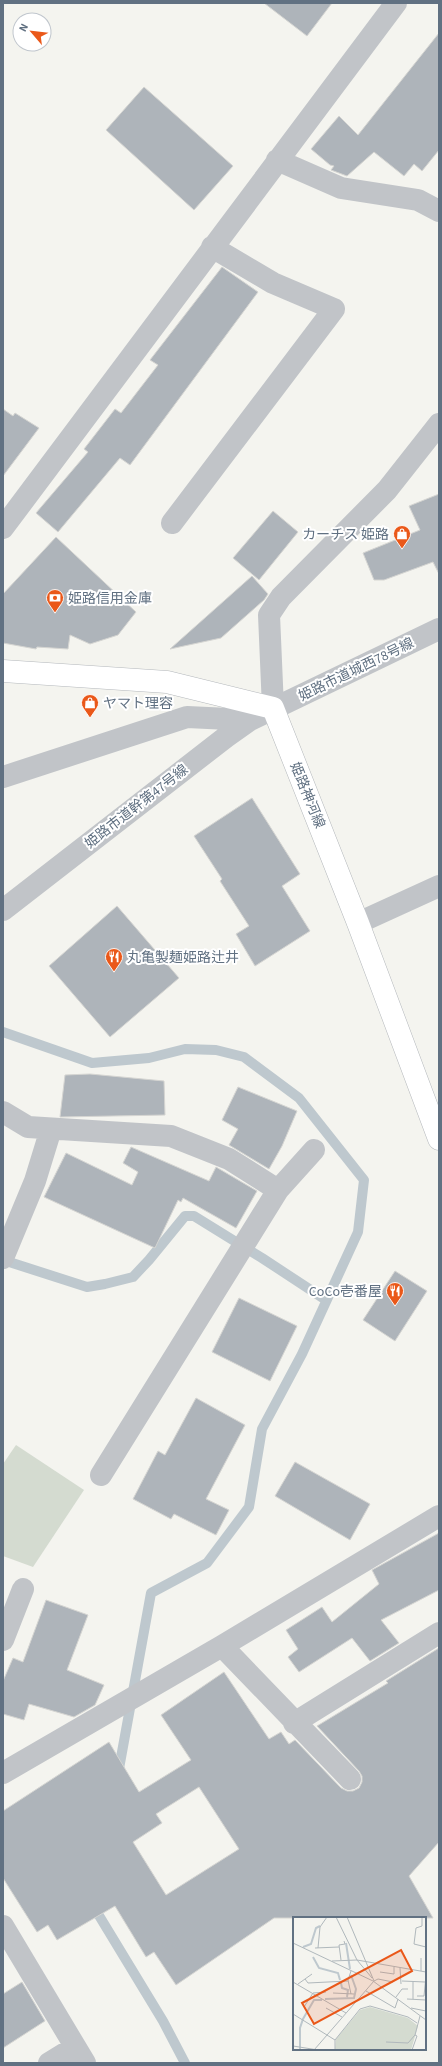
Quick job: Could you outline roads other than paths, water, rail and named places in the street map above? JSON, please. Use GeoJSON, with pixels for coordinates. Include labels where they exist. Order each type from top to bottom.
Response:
{"type":"FeatureCollection","features":[{"type":"Feature","properties":{"kind":"main road"},"geometry":{"type":"LineString","coordinates":[[3,671],[167,682],[273,708]]}},
{"type":"Feature","properties":{"kind":"main road","name":"姫路神河線"},"geometry":{"type":"LineString","coordinates":[[273,708],[358,923],[439,1139]]}},
{"type":"Feature","properties":{"kind":"street"},"geometry":{"type":"LineString","coordinates":[[3,528],[396,3]]}},
{"type":"Feature","properties":{"kind":"street"},"geometry":{"type":"LineString","coordinates":[[277,160],[340,188],[418,200],[439,211]]}},
{"type":"Feature","properties":{"kind":"street"},"geometry":{"type":"LineString","coordinates":[[172,523],[334,310],[273,283],[212,247]]}},
{"type":"Feature","properties":{"kind":"street"},"geometry":{"type":"LineString","coordinates":[[273,708],[269,615],[282,597],[386,490],[439,424]]}},
{"type":"Feature","properties":{"kind":"street","name":"姫路市道城西78号線"},"geometry":{"type":"LineString","coordinates":[[273,708],[439,629]]}},
{"type":"Feature","properties":{"kind":"street","name":"姫路市道幹第47号線"},"geometry":{"type":"LineString","coordinates":[[3,910],[208,751],[250,720],[273,708]]}},
{"type":"Feature","properties":{"kind":"street"},"geometry":{"type":"LineString","coordinates":[[3,777],[187,717],[250,720]]}},
{"type":"Feature","properties":{"kind":"street"},"geometry":{"type":"LineString","coordinates":[[358,923],[439,886]]}},
{"type":"Feature","properties":{"kind":"street"},"geometry":{"type":"LineString","coordinates":[[3,1112],[28,1128],[171,1136],[229,1159],[278,1190]]}},
{"type":"Feature","properties":{"kind":"street"},"geometry":{"type":"LineString","coordinates":[[3,1258],[35,1181],[51,1129]]}},
{"type":"Feature","properties":{"kind":"street"},"geometry":{"type":"LineString","coordinates":[[101,1475],[278,1190],[314,1150]]}},
{"type":"Feature","properties":{"kind":"street"},"geometry":{"type":"LineString","coordinates":[[3,1773],[222,1646],[439,1516]]}},
{"type":"Feature","properties":{"kind":"street"},"geometry":{"type":"LineString","coordinates":[[3,1640],[23,1589]]}},
{"type":"Feature","properties":{"kind":"street"},"geometry":{"type":"LineString","coordinates":[[294,1722],[439,1633]]}},
{"type":"Feature","properties":{"kind":"street"},"geometry":{"type":"LineString","coordinates":[[222,1646],[350,1779]]}},
{"type":"Feature","properties":{"kind":"street"},"geometry":{"type":"LineString","coordinates":[[3,1926],[80,2055],[49,2063]]}},
{"type":"Feature","properties":{"kind":"waterway"},"geometry":{"type":"LineString","coordinates":[[3,1032],[92,1063],[149,1058],[185,1049],[216,1050],[244,1057],[299,1098],[364,1180],[358,1232],[302,1354],[262,1429],[249,1507],[207,1563],[151,1593],[118,1774]]}},
{"type":"Feature","properties":{"kind":"waterway"},"geometry":{"type":"LineString","coordinates":[[3,1260],[87,1287],[105,1284],[133,1277],[185,1216],[194,1216],[326,1300]]}},
{"type":"Feature","properties":{"kind":"waterway"},"geometry":{"type":"LineString","coordinates":[[92,1904],[163,2021],[185,2063]]}},
{"type":"Feature","properties":{"kind":"place","name":"カーチス 姫路"},"geometry":{"type":"Point","coordinates":[402,549]}},
{"type":"Feature","properties":{"kind":"place","name":"姫路信用金庫"},"geometry":{"type":"Point","coordinates":[55,613]}},
{"type":"Feature","properties":{"kind":"place","name":"ヤマト理容"},"geometry":{"type":"Point","coordinates":[90,718]}},
{"type":"Feature","properties":{"kind":"place","name":"丸亀製麺姫路辻井"},"geometry":{"type":"Point","coordinates":[114,972]}},
{"type":"Feature","properties":{"kind":"place","name":"CoCo壱番屋"},"geometry":{"type":"Point","coordinates":[395,1306]}}]}
